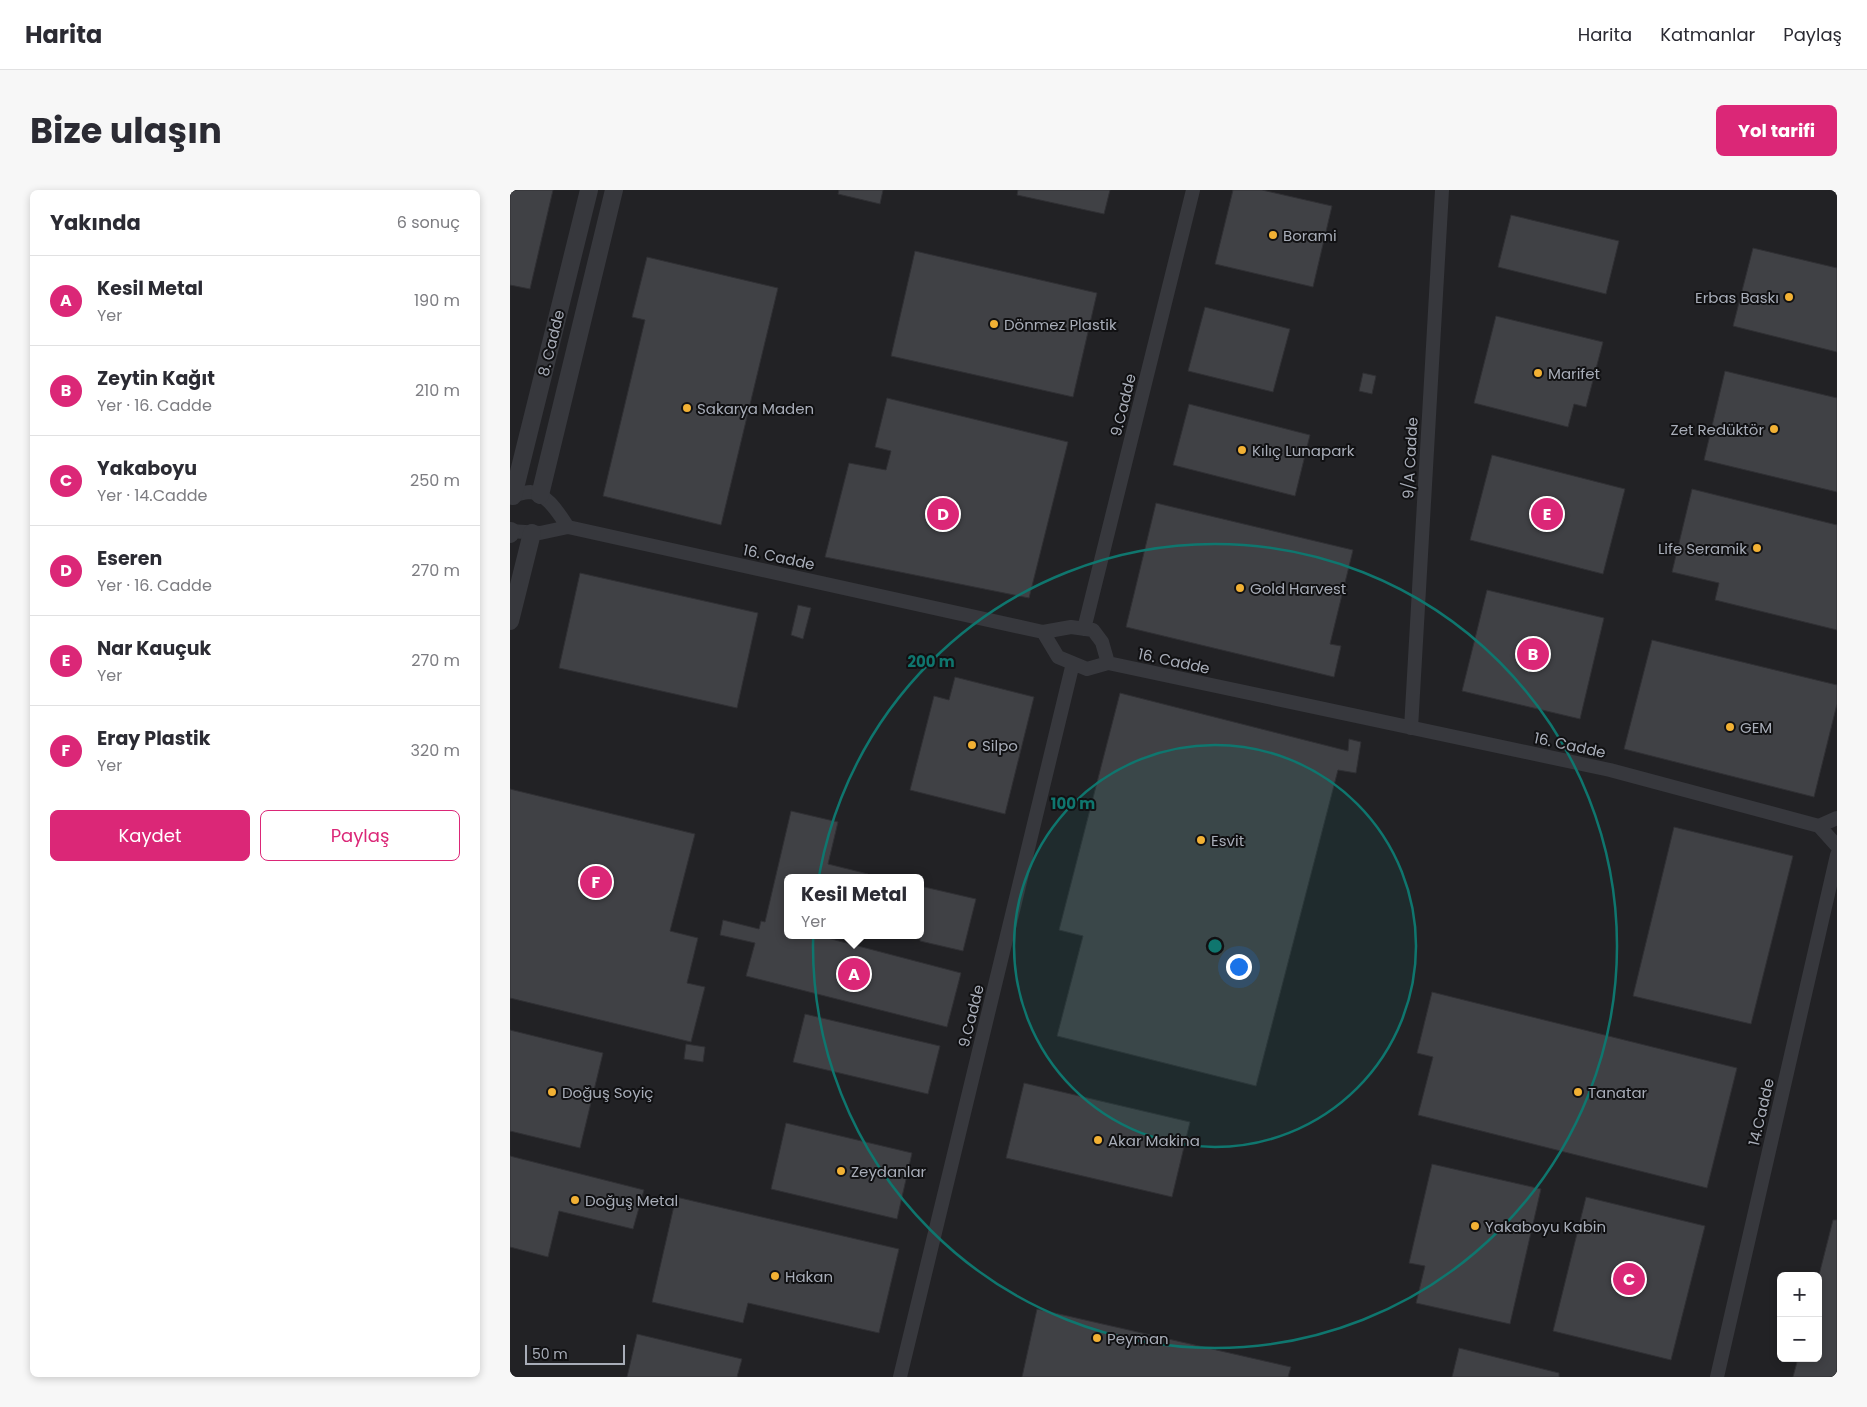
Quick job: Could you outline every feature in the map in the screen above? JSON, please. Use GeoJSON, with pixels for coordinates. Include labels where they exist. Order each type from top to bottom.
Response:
{"type":"FeatureCollection","features":[{"type":"Feature","properties":{"kind":"street","name":"8. Cadde"},"geometry":{"type":"LineString","coordinates":[[511,496],[589,190]]}},
{"type":"Feature","properties":{"kind":"street","name":"8. Cadde"},"geometry":{"type":"LineString","coordinates":[[540,495],[614,190]]}},
{"type":"Feature","properties":{"kind":"street","name":"9.Cadde"},"geometry":{"type":"LineString","coordinates":[[1084,629],[1193,190]]}},
{"type":"Feature","properties":{"kind":"street","name":"9/A Cadde"},"geometry":{"type":"LineString","coordinates":[[1411,728],[1442,190]]}},
{"type":"Feature","properties":{"kind":"street"},"geometry":{"type":"LineString","coordinates":[[511,496],[529,492],[540,495],[553,506],[568,527]]}},
{"type":"Feature","properties":{"kind":"street","name":"16. Cadde"},"geometry":{"type":"LineString","coordinates":[[510,532],[540,534],[568,527],[1043,632],[1058,657],[1087,669],[1108,663],[1610,770],[1819,826]]}},
{"type":"Feature","properties":{"kind":"street"},"geometry":{"type":"LineString","coordinates":[[510,621],[532,533]]}},
{"type":"Feature","properties":{"kind":"street"},"geometry":{"type":"LineString","coordinates":[[1043,632],[1071,627],[1093,630],[1102,642],[1108,663]]}},
{"type":"Feature","properties":{"kind":"street","name":"9.Cadde"},"geometry":{"type":"LineString","coordinates":[[900,1377],[1073,663]]}},
{"type":"Feature","properties":{"kind":"street"},"geometry":{"type":"LineString","coordinates":[[1837,818],[1819,826],[1837,846]]}},
{"type":"Feature","properties":{"kind":"street","name":"14.Cadde"},"geometry":{"type":"LineString","coordinates":[[1717,1377],[1837,855]]}},
{"type":"Feature","properties":{"kind":"shaded area"},"geometry":{"type":"Polygon","coordinates":[[[510,190],[1837,190],[1837,1377],[510,1377],[510,190]]]}},
{"type":"Feature","properties":{"kind":"building"},"geometry":{"type":"Polygon","coordinates":[[[510,190],[553,190],[530,289],[510,285],[510,190]]]}},
{"type":"Feature","properties":{"kind":"building"},"geometry":{"type":"Polygon","coordinates":[[[839,190],[883,190],[880,204],[838,194],[839,190]]]}},
{"type":"Feature","properties":{"kind":"building"},"geometry":{"type":"Polygon","coordinates":[[[1018,190],[1110,190],[1104,214],[1017,195],[1018,190]]]}},
{"type":"Feature","properties":{"kind":"building","name":"Borami"},"geometry":{"type":"Polygon","coordinates":[[[1233,190],[1262,190],[1332,206],[1313,287],[1215,264],[1233,190]]]}},
{"type":"Feature","properties":{"kind":"building"},"geometry":{"type":"Polygon","coordinates":[[[1511,215],[1619,241],[1606,294],[1498,267],[1511,215]]]}},
{"type":"Feature","properties":{"kind":"building","name":"Erbas Baskı"},"geometry":{"type":"Polygon","coordinates":[[[1753,248],[1837,268],[1837,352],[1733,326],[1753,248]]]}},
{"type":"Feature","properties":{"kind":"building","name":"Dönmez Plastik"},"geometry":{"type":"Polygon","coordinates":[[[915,251],[1097,293],[1073,397],[891,356],[915,251]]]}},
{"type":"Feature","properties":{"kind":"building","name":"Sakarya Maden"},"geometry":{"type":"Polygon","coordinates":[[[647,257],[778,288],[721,525],[603,496],[645,320],[632,317],[647,257]]]}},
{"type":"Feature","properties":{"kind":"building"},"geometry":{"type":"Polygon","coordinates":[[[1205,307],[1290,329],[1273,392],[1188,371],[1205,307]]]}},
{"type":"Feature","properties":{"kind":"building","name":"Marifet"},"geometry":{"type":"Polygon","coordinates":[[[1496,316],[1603,342],[1586,407],[1574,404],[1568,427],[1474,403],[1496,316]]]}},
{"type":"Feature","properties":{"kind":"building","name":"Zet Redüktör"},"geometry":{"type":"Polygon","coordinates":[[[1725,371],[1837,398],[1837,492],[1704,460],[1725,371]]]}},
{"type":"Feature","properties":{"kind":"building"},"geometry":{"type":"Polygon","coordinates":[[[1363,373],[1376,376],[1372,394],[1359,391],[1363,373]]]}},
{"type":"Feature","properties":{"kind":"building"},"geometry":{"type":"Polygon","coordinates":[[[887,398],[1068,442],[1029,598],[825,557],[849,463],[886,470],[891,451],[875,447],[887,398]]]}},
{"type":"Feature","properties":{"kind":"building","name":"Kılıç Lunapark"},"geometry":{"type":"Polygon","coordinates":[[[1189,404],[1310,435],[1295,496],[1173,465],[1189,404]]]}},
{"type":"Feature","properties":{"kind":"building"},"geometry":{"type":"Polygon","coordinates":[[[1492,455],[1625,489],[1603,574],[1470,540],[1492,455]]]}},
{"type":"Feature","properties":{"kind":"building","name":"Life Seramik"},"geometry":{"type":"Polygon","coordinates":[[[1692,489],[1837,525],[1837,630],[1715,600],[1719,583],[1672,572],[1692,489]]]}},
{"type":"Feature","properties":{"kind":"building","name":"Gold Harvest"},"geometry":{"type":"Polygon","coordinates":[[[1156,503],[1353,550],[1330,644],[1341,646],[1334,677],[1126,627],[1156,503]]]}},
{"type":"Feature","properties":{"kind":"building"},"geometry":{"type":"Polygon","coordinates":[[[580,573],[758,613],[737,708],[559,668],[580,573]]]}},
{"type":"Feature","properties":{"kind":"building"},"geometry":{"type":"Polygon","coordinates":[[[1487,590],[1604,618],[1580,719],[1462,691],[1487,590]]]}},
{"type":"Feature","properties":{"kind":"building"},"geometry":{"type":"Polygon","coordinates":[[[798,605],[811,608],[803,639],[791,635],[798,605]]]}},
{"type":"Feature","properties":{"kind":"building","name":"GEM"},"geometry":{"type":"Polygon","coordinates":[[[1652,640],[1837,685],[1837,704],[1814,797],[1624,749],[1652,640]]]}},
{"type":"Feature","properties":{"kind":"building","name":"Silpo"},"geometry":{"type":"Polygon","coordinates":[[[955,677],[1034,697],[1005,814],[910,790],[934,696],[949,700],[955,677]]]}},
{"type":"Feature","properties":{"kind":"building","name":"Esvit"},"geometry":{"type":"Polygon","coordinates":[[[1120,693],[1348,751],[1349,739],[1361,742],[1356,773],[1338,770],[1256,1086],[1057,1036],[1083,936],[1059,930],[1120,693]]]}},
{"type":"Feature","properties":{"kind":"building"},"geometry":{"type":"Polygon","coordinates":[[[510,789],[695,834],[670,931],[698,938],[687,983],[705,987],[691,1042],[510,998],[510,789]]]}},
{"type":"Feature","properties":{"kind":"building"},"geometry":{"type":"Polygon","coordinates":[[[791,811],[838,822],[828,864],[868,874],[784,874],[784,939],[831,939],[961,973],[947,1027],[746,976],[755,943],[720,935],[723,920],[759,929],[761,921],[765,922],[791,811]]]}},
{"type":"Feature","properties":{"kind":"building"},"geometry":{"type":"Polygon","coordinates":[[[1674,827],[1793,856],[1751,1024],[1633,996],[1674,827]]]}},
{"type":"Feature","properties":{"kind":"building"},"geometry":{"type":"Polygon","coordinates":[[[924,887],[976,899],[963,951],[920,941],[920,939],[924,939],[924,887]]]}},
{"type":"Feature","properties":{"kind":"building","name":"Tanatar"},"geometry":{"type":"Polygon","coordinates":[[[1432,992],[1737,1068],[1707,1188],[1418,1115],[1433,1057],[1417,1053],[1432,992]]]}},
{"type":"Feature","properties":{"kind":"building"},"geometry":{"type":"Polygon","coordinates":[[[805,1014],[940,1046],[928,1094],[793,1062],[805,1014]]]}},
{"type":"Feature","properties":{"kind":"building","name":"Doğuş Soyiç"},"geometry":{"type":"Polygon","coordinates":[[[510,1030],[603,1053],[580,1148],[510,1131],[510,1030]]]}},
{"type":"Feature","properties":{"kind":"building"},"geometry":{"type":"Polygon","coordinates":[[[686,1044],[705,1047],[703,1062],[684,1059],[686,1044]]]}},
{"type":"Feature","properties":{"kind":"building","name":"Akar Makina"},"geometry":{"type":"Polygon","coordinates":[[[1024,1083],[1190,1122],[1172,1197],[1006,1158],[1024,1083]]]}},
{"type":"Feature","properties":{"kind":"building","name":"Zeydanlar"},"geometry":{"type":"Polygon","coordinates":[[[786,1123],[912,1153],[897,1219],[771,1189],[786,1123]]]}},
{"type":"Feature","properties":{"kind":"building","name":"Doğuş Metal"},"geometry":{"type":"Polygon","coordinates":[[[510,1156],[644,1190],[633,1229],[559,1211],[548,1257],[510,1247],[510,1156]]]}},
{"type":"Feature","properties":{"kind":"building","name":"Yakaboyu Kabin"},"geometry":{"type":"Polygon","coordinates":[[[1432,1164],[1541,1189],[1510,1324],[1416,1303],[1425,1266],[1409,1263],[1432,1164]]]}},
{"type":"Feature","properties":{"kind":"building","name":"Hakan"},"geometry":{"type":"Polygon","coordinates":[[[676,1197],[899,1249],[879,1333],[748,1303],[743,1323],[652,1302],[676,1197]]]}},
{"type":"Feature","properties":{"kind":"building"},"geometry":{"type":"Polygon","coordinates":[[[1586,1197],[1705,1226],[1671,1360],[1553,1331],[1586,1197]]]}},
{"type":"Feature","properties":{"kind":"building"},"geometry":{"type":"Polygon","coordinates":[[[1833,1220],[1837,1220],[1837,1377],[1793,1377],[1797,1362],[1822,1362],[1822,1272],[1820,1272],[1833,1220]]]}},
{"type":"Feature","properties":{"kind":"building","name":"Peyman"},"geometry":{"type":"Polygon","coordinates":[[[1037,1309],[1291,1367],[1288,1377],[1022,1377],[1037,1309]]]}},
{"type":"Feature","properties":{"kind":"building"},"geometry":{"type":"Polygon","coordinates":[[[637,1334],[742,1359],[737,1377],[627,1377],[637,1334]]]}},
{"type":"Feature","properties":{"kind":"building"},"geometry":{"type":"Polygon","coordinates":[[[1459,1348],[1559,1373],[1559,1377],[1452,1377],[1459,1348]]]}},
{"type":"Feature","properties":{"kind":"place","name":"Borami"},"geometry":{"type":"Point","coordinates":[1273,235]}},
{"type":"Feature","properties":{"kind":"place","name":"Erbas Baskı"},"geometry":{"type":"Point","coordinates":[1789,297]}},
{"type":"Feature","properties":{"kind":"place","name":"Dönmez Plastik"},"geometry":{"type":"Point","coordinates":[994,324]}},
{"type":"Feature","properties":{"kind":"place","name":"Marifet"},"geometry":{"type":"Point","coordinates":[1538,373]}},
{"type":"Feature","properties":{"kind":"place","name":"Sakarya Maden"},"geometry":{"type":"Point","coordinates":[687,408]}},
{"type":"Feature","properties":{"kind":"place","name":"Zet Redüktör"},"geometry":{"type":"Point","coordinates":[1774,429]}},
{"type":"Feature","properties":{"kind":"place","name":"Kılıç Lunapark"},"geometry":{"type":"Point","coordinates":[1242,450]}},
{"type":"Feature","properties":{"kind":"place","name":"Eseren"},"geometry":{"type":"Point","coordinates":[943,514]}},
{"type":"Feature","properties":{"kind":"place","name":"Nar Kauçuk"},"geometry":{"type":"Point","coordinates":[1547,514]}},
{"type":"Feature","properties":{"kind":"place","name":"Life Seramik"},"geometry":{"type":"Point","coordinates":[1757,548]}},
{"type":"Feature","properties":{"kind":"place","name":"Gold Harvest"},"geometry":{"type":"Point","coordinates":[1240,588]}},
{"type":"Feature","properties":{"kind":"place","name":"Zeytin Kağıt"},"geometry":{"type":"Point","coordinates":[1533,654]}},
{"type":"Feature","properties":{"kind":"place","name":"GEM"},"geometry":{"type":"Point","coordinates":[1730,727]}},
{"type":"Feature","properties":{"kind":"place","name":"Silpo"},"geometry":{"type":"Point","coordinates":[972,745]}},
{"type":"Feature","properties":{"kind":"place","name":"Esvit"},"geometry":{"type":"Point","coordinates":[1201,840]}},
{"type":"Feature","properties":{"kind":"place","name":"Eray Plastik"},"geometry":{"type":"Point","coordinates":[596,882]}},
{"type":"Feature","properties":{"kind":"place","name":"Kesil Metal"},"geometry":{"type":"Point","coordinates":[854,974]}},
{"type":"Feature","properties":{"kind":"place","name":"Doğuş Soyiç"},"geometry":{"type":"Point","coordinates":[552,1092]}},
{"type":"Feature","properties":{"kind":"place","name":"Tanatar"},"geometry":{"type":"Point","coordinates":[1578,1092]}},
{"type":"Feature","properties":{"kind":"place","name":"Akar Makina"},"geometry":{"type":"Point","coordinates":[1098,1140]}},
{"type":"Feature","properties":{"kind":"place","name":"Zeydanlar"},"geometry":{"type":"Point","coordinates":[841,1171]}},
{"type":"Feature","properties":{"kind":"place","name":"Doğuş Metal"},"geometry":{"type":"Point","coordinates":[575,1200]}},
{"type":"Feature","properties":{"kind":"place","name":"Yakaboyu Kabin"},"geometry":{"type":"Point","coordinates":[1475,1226]}},
{"type":"Feature","properties":{"kind":"place","name":"Hakan"},"geometry":{"type":"Point","coordinates":[775,1276]}},
{"type":"Feature","properties":{"kind":"place","name":"Yakaboyu"},"geometry":{"type":"Point","coordinates":[1629,1279]}},
{"type":"Feature","properties":{"kind":"place","name":"Peyman"},"geometry":{"type":"Point","coordinates":[1097,1338]}}]}
